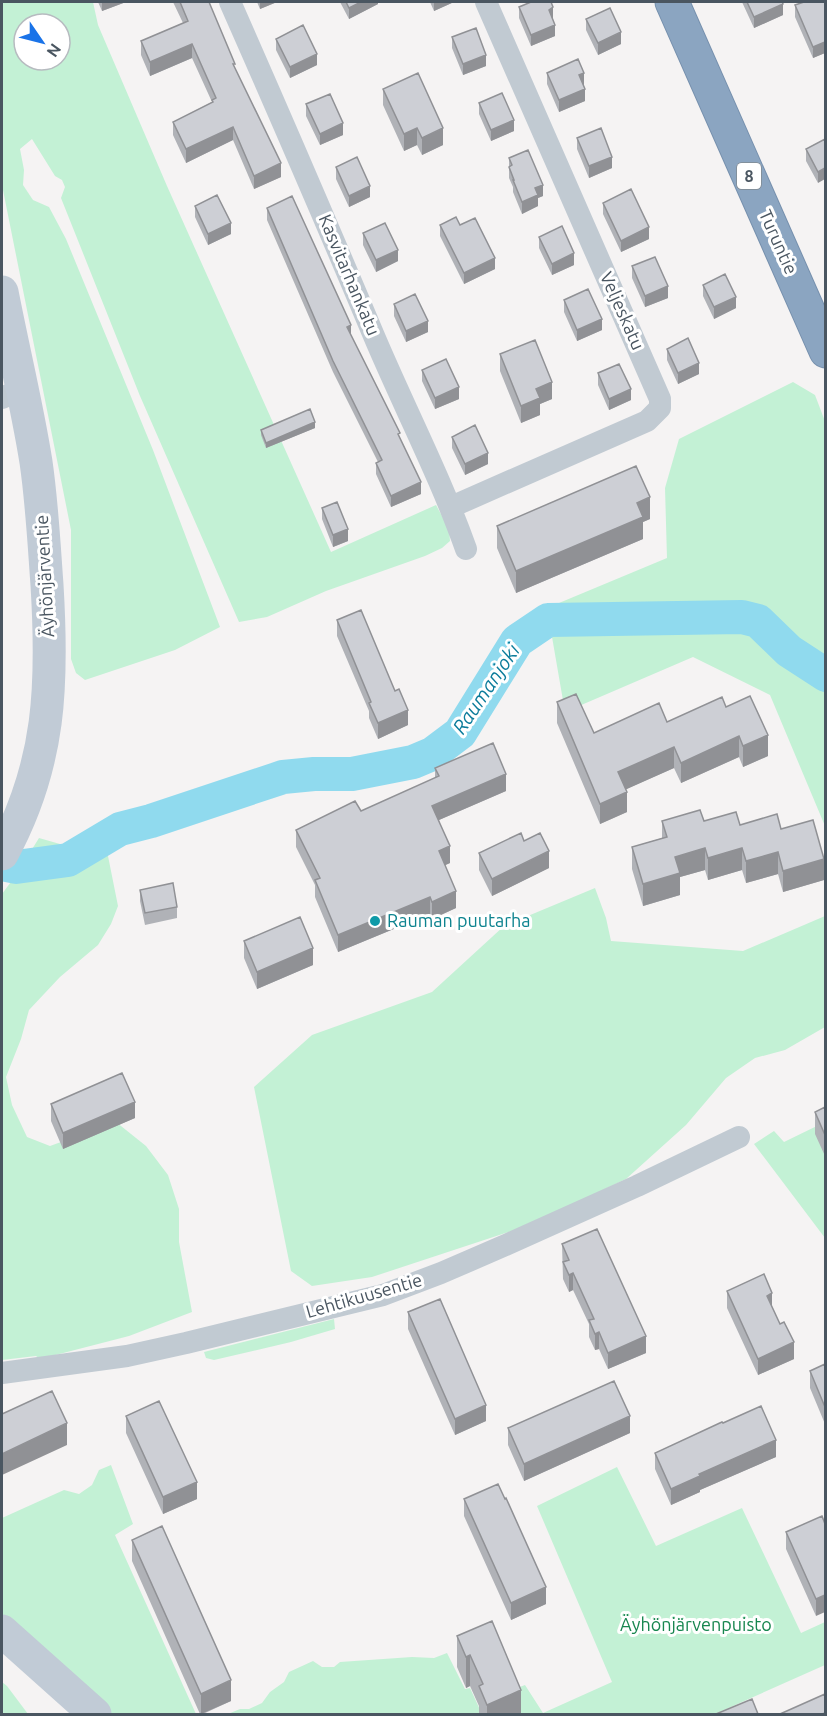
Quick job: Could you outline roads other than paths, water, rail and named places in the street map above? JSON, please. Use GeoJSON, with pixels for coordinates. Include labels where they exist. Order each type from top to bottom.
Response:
{"type":"FeatureCollection","features":[{"type":"Feature","properties":{"kind":"highway","name":"Turuntie"},"geometry":{"type":"LineString","coordinates":[[672,2],[825,351]]}},
{"type":"Feature","properties":{"kind":"main road","name":"Äyhönjärventie"},"geometry":{"type":"LineString","coordinates":[[2,292],[11,393],[36,462],[48,610],[50,688],[44,735],[34,782],[7,844]]}},
{"type":"Feature","properties":{"kind":"main road"},"geometry":{"type":"LineString","coordinates":[[2,1631],[95,1714]]}},
{"type":"Feature","properties":{"kind":"street","name":"Kasvitarhankatu"},"geometry":{"type":"LineString","coordinates":[[230,2],[451,507],[466,549]]}},
{"type":"Feature","properties":{"kind":"street","name":"Veljeskatu"},"geometry":{"type":"LineString","coordinates":[[451,507],[647,421],[660,408],[660,399],[486,2]]}},
{"type":"Feature","properties":{"kind":"street","name":"Lehtikuusentie"},"geometry":{"type":"LineString","coordinates":[[2,1373],[139,1353],[383,1295],[508,1244],[739,1137]]}},
{"type":"Feature","properties":{"kind":"waterway","name":"Raumanjoki"},"geometry":{"type":"LineString","coordinates":[[2,864],[16,867],[68,860],[120,829],[151,821],[283,777],[352,774],[413,762],[432,754],[460,733],[517,641],[548,620],[742,617],[758,621],[789,651],[826,675]]}},
{"type":"Feature","properties":{"kind":"place","name":"Rauman puutarha"},"geometry":{"type":"Point","coordinates":[375,921]}},
{"type":"Feature","properties":{"kind":"park label","name":"Äyhönjärvenpuisto"},"geometry":{"type":"Point","coordinates":[696,1625]}}]}
